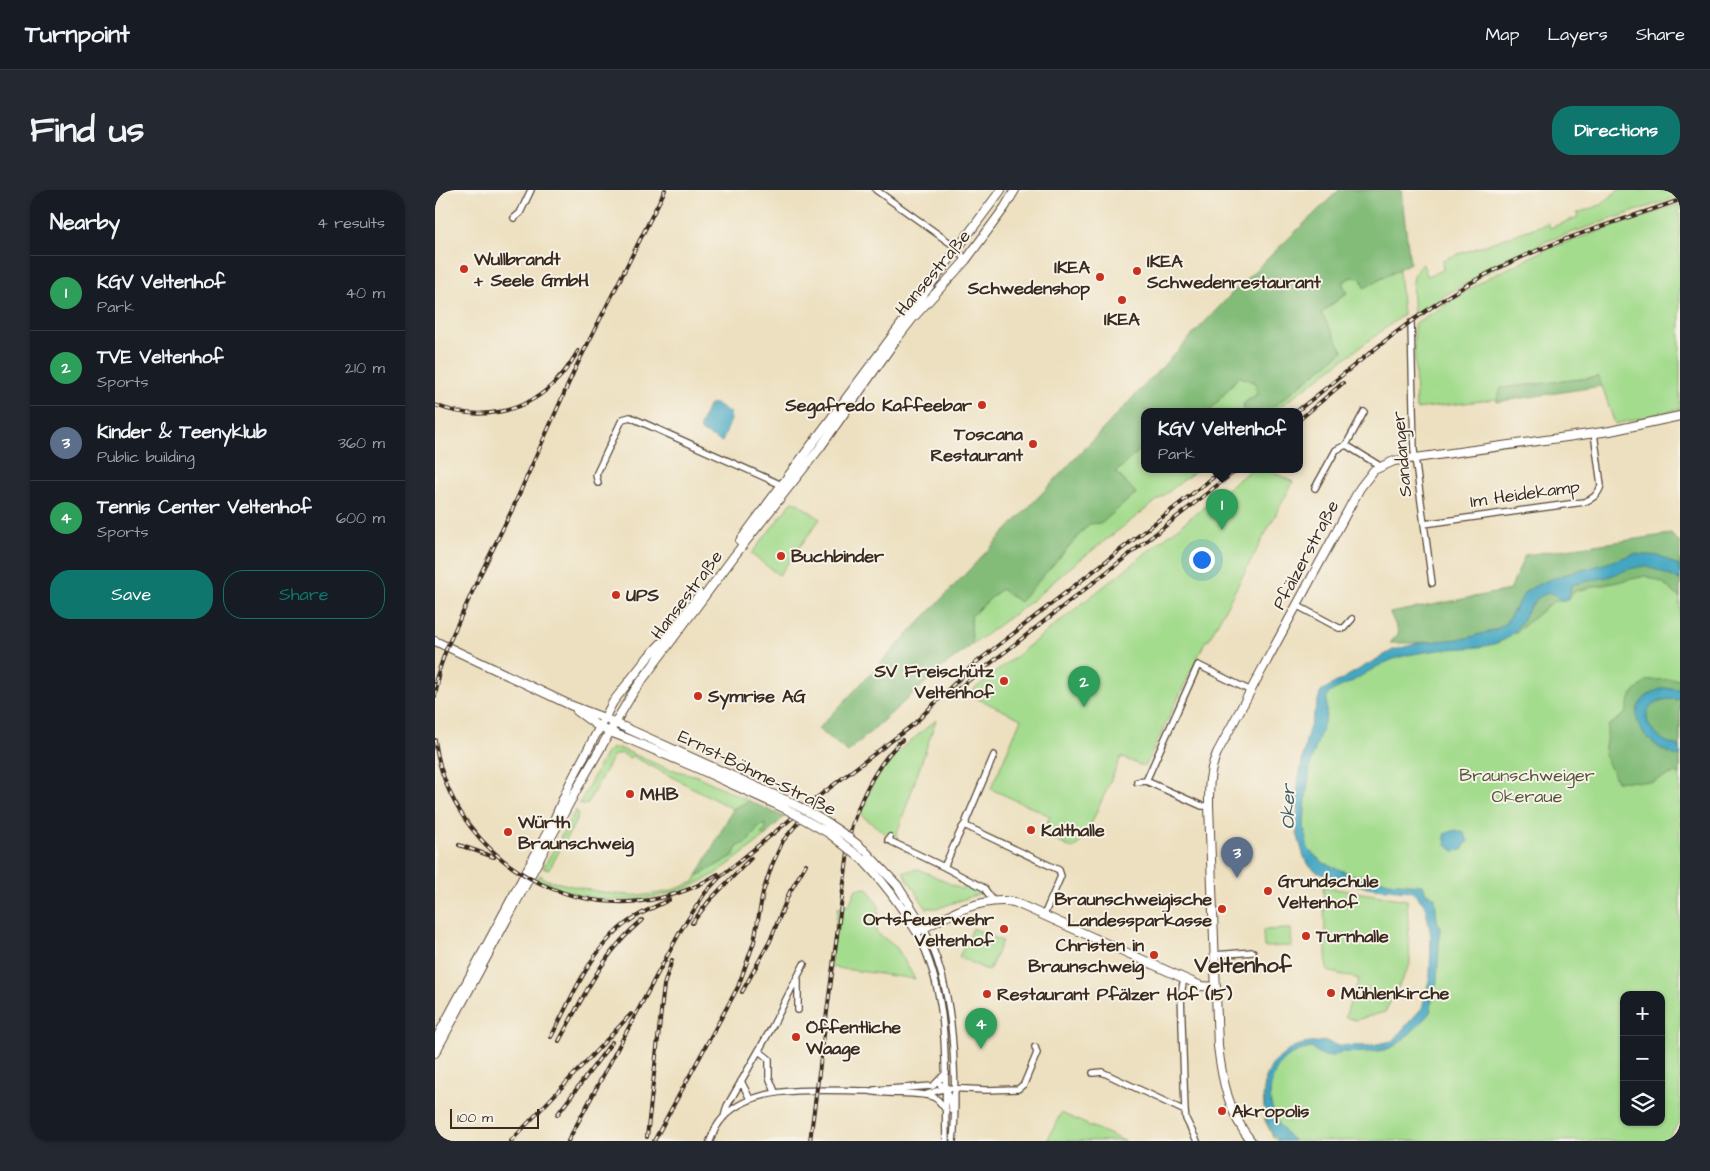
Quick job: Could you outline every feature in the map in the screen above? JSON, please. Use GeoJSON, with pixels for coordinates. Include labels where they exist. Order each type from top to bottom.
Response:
{"type":"FeatureCollection","features":[{"type":"Feature","properties":{"kind":"street"},"geometry":{"type":"LineString","coordinates":[[514,218],[520,213],[531,190]]}},
{"type":"Feature","properties":{"kind":"street"},"geometry":{"type":"LineString","coordinates":[[876,190],[957,249],[966,260]]}},
{"type":"Feature","properties":{"kind":"street","name":"Hansestraße"},"geometry":{"type":"LineString","coordinates":[[435,1053],[577,789],[634,691],[1001,190]]}},
{"type":"Feature","properties":{"kind":"street","name":"Hansestraße"},"geometry":{"type":"LineString","coordinates":[[435,1041],[554,820],[569,785],[613,702],[649,656],[669,635],[785,487],[819,449],[855,396],[913,318],[966,260],[1005,207],[1015,190]]}},
{"type":"Feature","properties":{"kind":"street","name":"Sandanger"},"geometry":{"type":"LineString","coordinates":[[1411,323],[1415,458],[1432,583]]}},
{"type":"Feature","properties":{"kind":"street"},"geometry":{"type":"LineString","coordinates":[[1315,488],[1336,450],[1345,445],[1364,412]]}},
{"type":"Feature","properties":{"kind":"street"},"geometry":{"type":"LineString","coordinates":[[1345,445],[1380,466],[1415,458],[1594,433],[1680,416]]}},
{"type":"Feature","properties":{"kind":"street"},"geometry":{"type":"LineString","coordinates":[[598,483],[596,475],[621,422],[623,419],[630,417],[785,487]]}},
{"type":"Feature","properties":{"kind":"street","name":"Im Heidekamp"},"geometry":{"type":"LineString","coordinates":[[1424,524],[1585,502],[1591,499],[1598,492],[1601,485],[1594,433]]}},
{"type":"Feature","properties":{"kind":"street","name":"Pfälzerstraße"},"geometry":{"type":"LineString","coordinates":[[1251,1141],[1236,1117],[1224,1082],[1218,1046],[1209,806],[1209,787],[1213,762],[1360,488],[1370,474],[1380,466]]}},
{"type":"Feature","properties":{"kind":"street"},"geometry":{"type":"LineString","coordinates":[[1296,605],[1339,628],[1344,628],[1352,619]]}},
{"type":"Feature","properties":{"kind":"street","name":"Ernst-Böhme-Straße"},"geometry":{"type":"LineString","coordinates":[[435,641],[570,705],[605,718],[788,806],[830,834],[862,859],[883,881],[920,930],[931,964],[939,992],[945,1031],[946,1141]]}},
{"type":"Feature","properties":{"kind":"street"},"geometry":{"type":"LineString","coordinates":[[1146,781],[1198,665],[1251,691]]}},
{"type":"Feature","properties":{"kind":"street","name":"Ernst-Böhme-Straße"},"geometry":{"type":"LineString","coordinates":[[570,705],[599,727],[829,823],[864,850],[897,885],[920,930],[936,956],[947,991],[952,1024],[955,1089],[952,1141]]}},
{"type":"Feature","properties":{"kind":"street"},"geometry":{"type":"LineString","coordinates":[[944,867],[965,824],[994,755]]}},
{"type":"Feature","properties":{"kind":"street"},"geometry":{"type":"LineString","coordinates":[[1137,782],[1146,781],[1202,806],[1209,806]]}},
{"type":"Feature","properties":{"kind":"street"},"geometry":{"type":"LineString","coordinates":[[965,824],[967,828],[1059,870],[1061,876],[1044,915]]}},
{"type":"Feature","properties":{"kind":"street"},"geometry":{"type":"LineString","coordinates":[[890,837],[888,840],[984,888],[994,902]]}},
{"type":"Feature","properties":{"kind":"street"},"geometry":{"type":"LineString","coordinates":[[920,930],[971,906],[994,902],[1014,902],[1201,986],[1215,987]]}},
{"type":"Feature","properties":{"kind":"street"},"geometry":{"type":"LineString","coordinates":[[1214,954],[1253,952]]}},
{"type":"Feature","properties":{"kind":"street"},"geometry":{"type":"LineString","coordinates":[[709,1141],[724,1117],[727,1106],[759,1051],[804,964]]}},
{"type":"Feature","properties":{"kind":"street"},"geometry":{"type":"LineString","coordinates":[[785,1002],[794,1005],[799,1010],[798,978]]}},
{"type":"Feature","properties":{"kind":"street"},"geometry":{"type":"LineString","coordinates":[[1184,978],[1181,994],[1185,1111],[1186,1119],[1197,1141]]}},
{"type":"Feature","properties":{"kind":"street"},"geometry":{"type":"LineString","coordinates":[[870,1091],[882,1094],[926,1094],[946,1088],[1018,1089],[1024,1084],[1037,1053],[1035,1047]]}},
{"type":"Feature","properties":{"kind":"street"},"geometry":{"type":"LineString","coordinates":[[759,1051],[769,1059],[769,1077],[775,1092]]}},
{"type":"Feature","properties":{"kind":"street"},"geometry":{"type":"LineString","coordinates":[[1093,1073],[1102,1072],[1185,1111]]}},
{"type":"Feature","properties":{"kind":"street"},"geometry":{"type":"LineString","coordinates":[[724,1117],[750,1099],[775,1092],[870,1091],[921,1088],[933,1086],[946,1073]]}},
{"type":"Feature","properties":{"kind":"street"},"geometry":{"type":"LineString","coordinates":[[741,1081],[750,1099]]}},
{"type":"Feature","properties":{"kind":"street"},"geometry":{"type":"LineString","coordinates":[[937,1082],[946,1088]]}},
{"type":"Feature","properties":{"kind":"street","name":"Ernst-Böhme-Straße"},"geometry":{"type":"LineString","coordinates":[[946,1088],[952,1104],[952,1141]]}},
{"type":"Feature","properties":{"kind":"street"},"geometry":{"type":"LineString","coordinates":[[926,1094],[935,1098],[946,1110]]}},
{"type":"Feature","properties":{"kind":"green space"},"geometry":{"type":"Polygon","coordinates":[[[1339,190],[1401,190],[1410,263],[1364,288],[1361,278],[1351,277],[1342,283],[1347,292],[1321,313],[1343,351],[1272,408],[1243,408],[1244,403],[1257,394],[1255,383],[1239,376],[1212,408],[1141,408],[1141,449],[1116,472],[1136,493],[1102,523],[1089,524],[1020,602],[1001,589],[971,616],[972,645],[943,667],[848,752],[818,729],[1239,286],[1339,190]]]}},
{"type":"Feature","properties":{"kind":"green space"},"geometry":{"type":"Polygon","coordinates":[[[1618,190],[1680,190],[1680,196],[1547,241],[1447,294],[1414,317],[1413,281],[1418,268],[1423,264],[1427,276],[1443,270],[1442,260],[1548,223],[1550,228],[1578,217],[1577,213],[1601,205],[1618,190]]]}},
{"type":"Feature","properties":{"kind":"green space"},"geometry":{"type":"Polygon","coordinates":[[[1680,204],[1680,409],[1615,424],[1599,377],[1502,388],[1497,399],[1416,409],[1414,324],[1486,279],[1549,248],[1680,204]]]}},
{"type":"Feature","properties":{"kind":"green space"},"geometry":{"type":"Polygon","coordinates":[[[1399,270],[1403,315],[1278,408],[1272,408],[1343,351],[1321,313],[1347,293],[1342,283],[1351,277],[1361,278],[1364,288],[1399,270]]]}},
{"type":"Feature","properties":{"kind":"green space"},"geometry":{"type":"Polygon","coordinates":[[[1239,376],[1255,383],[1257,394],[1244,403],[1243,408],[1212,408],[1239,376]]]}},
{"type":"Feature","properties":{"kind":"green space"},"geometry":{"type":"Polygon","coordinates":[[[1599,377],[1602,386],[1497,402],[1501,388],[1599,377]]]}},
{"type":"Feature","properties":{"kind":"green space"},"geometry":{"type":"Polygon","coordinates":[[[1141,449],[1141,473],[1193,473],[1068,569],[1029,603],[972,645],[971,616],[1001,589],[1020,601],[1089,523],[1136,494],[1116,472],[1141,449]]]}},
{"type":"Feature","properties":{"kind":"green space"},"geometry":{"type":"Polygon","coordinates":[[[1247,473],[1275,473],[1293,482],[1208,641],[1206,640],[1145,767],[1121,757],[1085,838],[1073,849],[1042,834],[1050,816],[991,789],[1021,719],[968,694],[1247,473]]]}},
{"type":"Feature","properties":{"kind":"green space"},"geometry":{"type":"Polygon","coordinates":[[[793,501],[820,519],[779,575],[751,554],[793,501]]]}},
{"type":"Feature","properties":{"kind":"green space"},"geometry":{"type":"Polygon","coordinates":[[[1671,534],[1680,543],[1680,598],[1663,583],[1646,576],[1575,591],[1566,600],[1561,602],[1554,601],[1514,634],[1505,624],[1480,635],[1450,641],[1390,643],[1399,633],[1390,613],[1510,590],[1525,555],[1671,534]]]}},
{"type":"Feature","properties":{"kind":"green space","name":"Braunschweiger Okeraue"},"geometry":{"type":"Polygon","coordinates":[[[1680,560],[1680,1122],[1666,1141],[1277,1141],[1265,1121],[1263,1095],[1266,1078],[1296,1047],[1367,1048],[1392,1042],[1423,1010],[1432,977],[1433,940],[1427,905],[1415,889],[1345,882],[1306,851],[1301,826],[1303,780],[1324,696],[1331,689],[1395,652],[1499,634],[1529,594],[1680,560]]]}},
{"type":"Feature","properties":{"kind":"green space"},"geometry":{"type":"Polygon","coordinates":[[[1680,679],[1680,775],[1674,773],[1652,782],[1617,781],[1604,755],[1608,726],[1625,714],[1632,694],[1648,680],[1680,679]]]}},
{"type":"Feature","properties":{"kind":"green space"},"geometry":{"type":"Polygon","coordinates":[[[936,720],[895,839],[861,815],[872,785],[888,760],[936,720]]]}},
{"type":"Feature","properties":{"kind":"green space"},"geometry":{"type":"Polygon","coordinates":[[[619,748],[666,768],[697,776],[749,801],[733,809],[632,756],[630,758],[621,753],[613,756],[587,804],[579,804],[606,753],[611,749],[619,748]]]}},
{"type":"Feature","properties":{"kind":"green space"},"geometry":{"type":"Polygon","coordinates":[[[749,801],[784,817],[764,837],[761,834],[766,829],[765,824],[757,828],[748,841],[737,847],[733,856],[697,876],[733,809],[749,801]]]}},
{"type":"Feature","properties":{"kind":"green space"},"geometry":{"type":"Polygon","coordinates":[[[576,810],[578,814],[577,819],[550,868],[543,868],[576,810]]]}},
{"type":"Feature","properties":{"kind":"green space"},"geometry":{"type":"Polygon","coordinates":[[[765,824],[766,829],[761,834],[764,837],[721,870],[688,888],[673,893],[642,899],[611,900],[581,895],[537,880],[540,875],[542,878],[550,881],[622,895],[669,891],[694,882],[697,876],[733,856],[737,847],[748,841],[757,828],[765,824]]]}},
{"type":"Feature","properties":{"kind":"green space"},"geometry":{"type":"Polygon","coordinates":[[[919,869],[961,889],[971,884],[984,892],[939,908],[926,908],[903,872],[919,869]]]}},
{"type":"Feature","properties":{"kind":"green space"},"geometry":{"type":"Polygon","coordinates":[[[1323,887],[1407,900],[1410,964],[1385,1012],[1356,1020],[1345,1017],[1359,979],[1327,971],[1323,887]]]}},
{"type":"Feature","properties":{"kind":"green space"},"geometry":{"type":"Polygon","coordinates":[[[867,888],[879,906],[876,932],[897,948],[915,979],[830,967],[838,908],[849,905],[856,889],[867,888]]]}},
{"type":"Feature","properties":{"kind":"green space"},"geometry":{"type":"Polygon","coordinates":[[[973,928],[1002,941],[989,971],[959,957],[973,928]]]}},
{"type":"Feature","properties":{"kind":"green space"},"geometry":{"type":"Polygon","coordinates":[[[1291,929],[1292,946],[1264,947],[1263,930],[1291,929]]]}},
{"type":"Feature","properties":{"kind":"green space"},"geometry":{"type":"Polygon","coordinates":[[[1061,1113],[1124,1141],[1047,1141],[1061,1113]]]}},
{"type":"Feature","properties":{"kind":"water"},"geometry":{"type":"Polygon","coordinates":[[[711,404],[716,404],[730,413],[731,420],[722,442],[702,432],[700,427],[707,408],[711,404]]]}},
{"type":"Feature","properties":{"kind":"water"},"geometry":{"type":"Polygon","coordinates":[[[1634,554],[1660,556],[1679,566],[1680,580],[1643,566],[1571,585],[1569,598],[1560,599],[1554,593],[1545,594],[1538,598],[1517,628],[1504,640],[1480,647],[1439,650],[1399,657],[1378,666],[1327,696],[1326,717],[1311,761],[1306,797],[1304,824],[1308,849],[1322,862],[1352,875],[1375,877],[1388,882],[1423,885],[1426,893],[1435,897],[1437,920],[1440,927],[1437,981],[1431,1004],[1432,1011],[1406,1037],[1391,1048],[1370,1052],[1342,1052],[1333,1056],[1327,1056],[1321,1055],[1312,1048],[1293,1054],[1282,1062],[1271,1083],[1271,1105],[1279,1125],[1294,1141],[1279,1141],[1273,1135],[1265,1118],[1264,1092],[1266,1077],[1273,1063],[1293,1047],[1303,1044],[1325,1041],[1336,1045],[1367,1046],[1392,1041],[1422,1008],[1430,976],[1431,936],[1425,906],[1416,895],[1411,891],[1373,888],[1344,883],[1317,872],[1307,863],[1304,857],[1297,833],[1298,782],[1307,736],[1321,691],[1393,650],[1419,643],[1467,638],[1495,630],[1505,624],[1526,591],[1543,582],[1634,554]]]}},
{"type":"Feature","properties":{"kind":"water"},"geometry":{"type":"Polygon","coordinates":[[[1663,688],[1680,689],[1680,700],[1670,699],[1654,704],[1649,708],[1647,714],[1648,721],[1659,737],[1666,742],[1680,747],[1680,757],[1667,752],[1655,744],[1639,725],[1637,715],[1639,705],[1648,695],[1663,688]]]}},
{"type":"Feature","properties":{"kind":"water"},"geometry":{"type":"Polygon","coordinates":[[[1456,830],[1464,833],[1468,841],[1462,850],[1454,851],[1446,845],[1444,834],[1456,830]]]}},
{"type":"Feature","properties":{"kind":"railway"},"geometry":{"type":"LineString","coordinates":[[435,682],[447,647],[512,510],[575,369],[665,190]]}},
{"type":"Feature","properties":{"kind":"railway"},"geometry":{"type":"LineString","coordinates":[[1301,408],[1412,321],[1436,304],[1485,275],[1556,243],[1680,200]]}},
{"type":"Feature","properties":{"kind":"railway"},"geometry":{"type":"LineString","coordinates":[[435,405],[468,413],[501,412],[516,407],[545,391],[564,373],[578,351]]}},
{"type":"Feature","properties":{"kind":"railway"},"geometry":{"type":"LineString","coordinates":[[1303,417],[1343,383]]}},
{"type":"Feature","properties":{"kind":"railway"},"geometry":{"type":"LineString","coordinates":[[568,1141],[681,930],[705,893],[720,877],[819,796],[915,723],[973,665],[1219,473]]}},
{"type":"Feature","properties":{"kind":"railway"},"geometry":{"type":"LineString","coordinates":[[959,688],[1233,473]]}},
{"type":"Feature","properties":{"kind":"railway"},"geometry":{"type":"LineString","coordinates":[[435,696],[439,677]]}},
{"type":"Feature","properties":{"kind":"railway"},"geometry":{"type":"LineString","coordinates":[[435,740],[447,787],[471,827],[502,859],[541,884],[583,898],[629,902],[674,894],[718,874]]}},
{"type":"Feature","properties":{"kind":"railway"},"geometry":{"type":"LineString","coordinates":[[810,1141],[851,829],[871,781],[885,759],[902,740]]}},
{"type":"Feature","properties":{"kind":"railway"},"geometry":{"type":"LineString","coordinates":[[654,1141],[738,987],[754,942],[763,892],[772,865],[783,841],[805,814]]}},
{"type":"Feature","properties":{"kind":"railway"},"geometry":{"type":"LineString","coordinates":[[459,845],[494,857]]}},
{"type":"Feature","properties":{"kind":"railway"},"geometry":{"type":"LineString","coordinates":[[692,923],[709,901],[751,858]]}},
{"type":"Feature","properties":{"kind":"railway"},"geometry":{"type":"LineString","coordinates":[[787,897],[806,864]]}},
{"type":"Feature","properties":{"kind":"railway"},"geometry":{"type":"LineString","coordinates":[[742,992],[770,941],[790,891]]}},
{"type":"Feature","properties":{"kind":"railway"},"geometry":{"type":"LineString","coordinates":[[551,1037],[589,966],[608,940],[631,920],[669,900]]}},
{"type":"Feature","properties":{"kind":"railway"},"geometry":{"type":"LineString","coordinates":[[559,1041],[605,961],[628,933],[642,920]]}},
{"type":"Feature","properties":{"kind":"railway"},"geometry":{"type":"LineString","coordinates":[[647,1137],[664,985],[672,960]]}},
{"type":"Feature","properties":{"kind":"railway"},"geometry":{"type":"LineString","coordinates":[[511,1141],[631,1014]]}},
{"type":"Feature","properties":{"kind":"railway"},"geometry":{"type":"LineString","coordinates":[[557,1115],[612,1042]]}},
{"type":"Feature","properties":{"kind":"place","name":"Wullbrandt + Seele GmbH"},"geometry":{"type":"Point","coordinates":[464,269]}},
{"type":"Feature","properties":{"kind":"place","name":"IKEA Schwedenrestaurant"},"geometry":{"type":"Point","coordinates":[1137,271]}},
{"type":"Feature","properties":{"kind":"place","name":"IKEA Schwedenshop"},"geometry":{"type":"Point","coordinates":[1100,277]}},
{"type":"Feature","properties":{"kind":"place","name":"IKEA"},"geometry":{"type":"Point","coordinates":[1122,300]}},
{"type":"Feature","properties":{"kind":"place","name":"Segafredo Kaffeebar"},"geometry":{"type":"Point","coordinates":[982,405]}},
{"type":"Feature","properties":{"kind":"place","name":"Toscana Restaurant"},"geometry":{"type":"Point","coordinates":[1033,444]}},
{"type":"Feature","properties":{"kind":"place","name":"KGV Veltenhof"},"geometry":{"type":"Point","coordinates":[1222,530]}},
{"type":"Feature","properties":{"kind":"place","name":"Buchbinder"},"geometry":{"type":"Point","coordinates":[781,556]}},
{"type":"Feature","properties":{"kind":"place","name":"UPS"},"geometry":{"type":"Point","coordinates":[616,595]}},
{"type":"Feature","properties":{"kind":"place","name":"SV Freischütz Veltenhof"},"geometry":{"type":"Point","coordinates":[1004,681]}},
{"type":"Feature","properties":{"kind":"place","name":"Symrise AG"},"geometry":{"type":"Point","coordinates":[698,696]}},
{"type":"Feature","properties":{"kind":"place","name":"TVE Veltenhof"},"geometry":{"type":"Point","coordinates":[1084,707]}},
{"type":"Feature","properties":{"kind":"place","name":"MHB"},"geometry":{"type":"Point","coordinates":[630,794]}},
{"type":"Feature","properties":{"kind":"place","name":"Kalthalle"},"geometry":{"type":"Point","coordinates":[1031,830]}},
{"type":"Feature","properties":{"kind":"place","name":"Würth Braunschweig"},"geometry":{"type":"Point","coordinates":[508,832]}},
{"type":"Feature","properties":{"kind":"place","name":"Kinder & Teenyklub"},"geometry":{"type":"Point","coordinates":[1237,878]}},
{"type":"Feature","properties":{"kind":"place","name":"Grundschule Veltenhof"},"geometry":{"type":"Point","coordinates":[1268,891]}},
{"type":"Feature","properties":{"kind":"place","name":"Braunschweigische Landessparkasse"},"geometry":{"type":"Point","coordinates":[1222,909]}},
{"type":"Feature","properties":{"kind":"place","name":"Ortsfeuerwehr Veltenhof"},"geometry":{"type":"Point","coordinates":[1004,929]}},
{"type":"Feature","properties":{"kind":"place","name":"Turnhalle"},"geometry":{"type":"Point","coordinates":[1306,936]}},
{"type":"Feature","properties":{"kind":"place","name":"Christen in Braunschweig"},"geometry":{"type":"Point","coordinates":[1154,955]}},
{"type":"Feature","properties":{"kind":"place","name":"Mühlenkirche"},"geometry":{"type":"Point","coordinates":[1331,993]}},
{"type":"Feature","properties":{"kind":"place","name":"Restaurant Pfälzer Hof (15)"},"geometry":{"type":"Point","coordinates":[987,994]}},
{"type":"Feature","properties":{"kind":"place","name":"Öffentliche Waage"},"geometry":{"type":"Point","coordinates":[796,1037]}},
{"type":"Feature","properties":{"kind":"place","name":"Tennis Center Veltenhof"},"geometry":{"type":"Point","coordinates":[981,1049]}},
{"type":"Feature","properties":{"kind":"place","name":"Akropolis"},"geometry":{"type":"Point","coordinates":[1222,1111]}},
{"type":"Feature","properties":{"kind":"district","name":"Veltenhof"},"geometry":{"type":"Point","coordinates":[1243,965]}},
{"type":"Feature","properties":{"kind":"water label","name":"Oker"},"geometry":{"type":"Point","coordinates":[1288,807]}}]}
